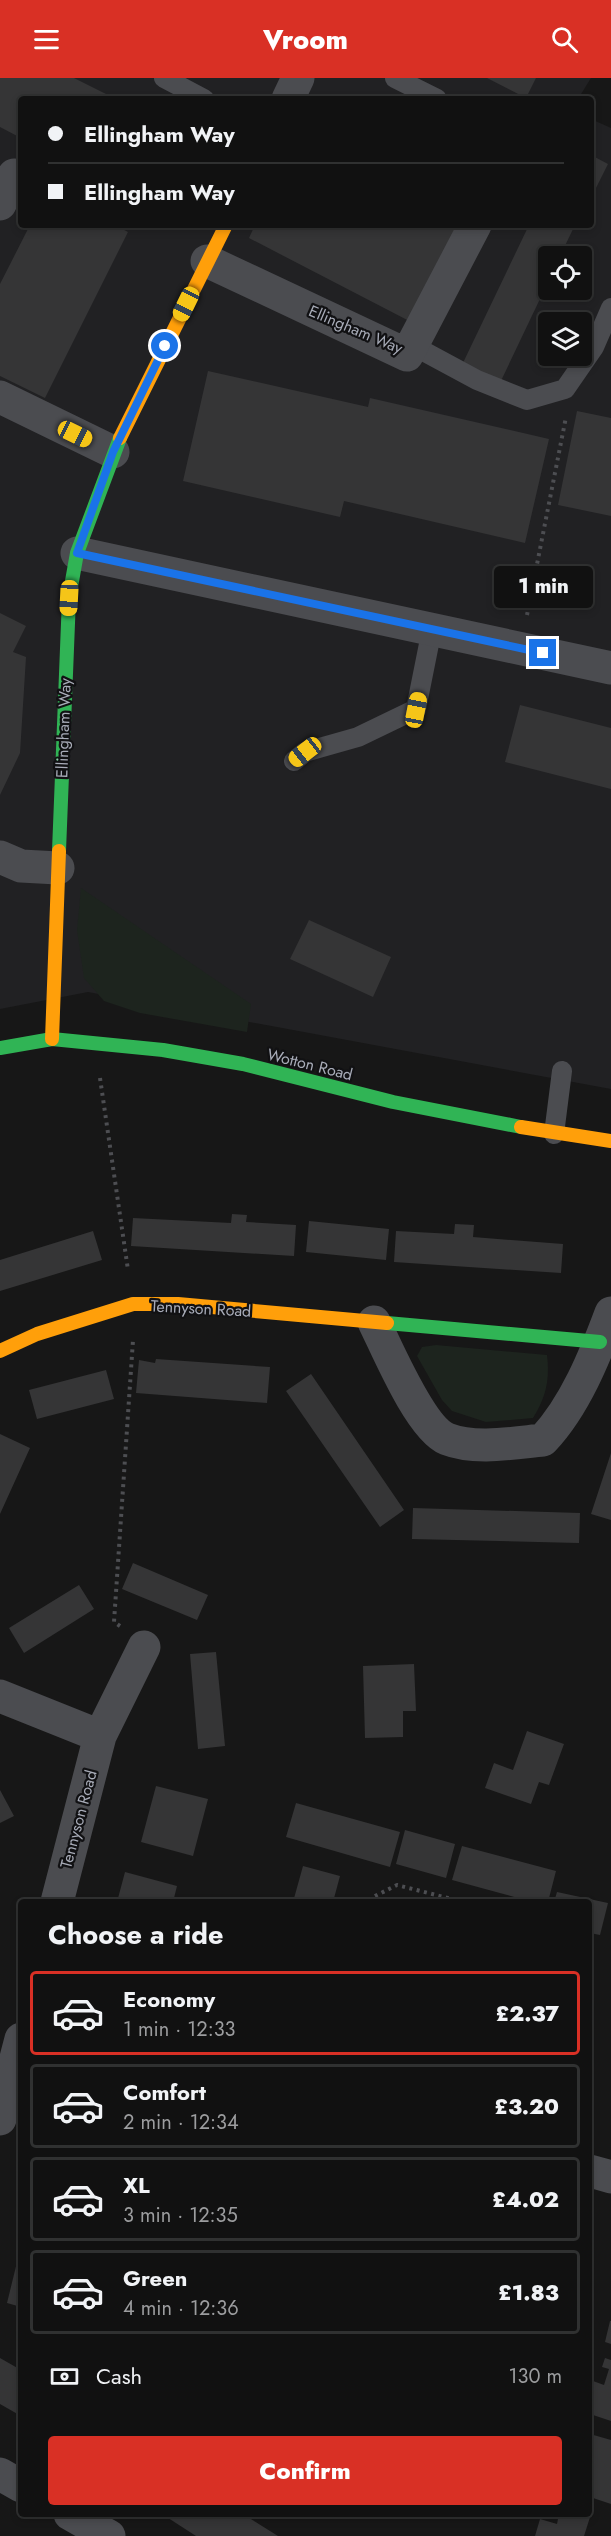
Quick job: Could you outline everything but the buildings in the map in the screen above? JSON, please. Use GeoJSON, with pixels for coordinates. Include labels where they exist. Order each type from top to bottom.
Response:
{"type":"FeatureCollection","features":[{"type":"Feature","properties":{"kind":"street"},"geometry":{"type":"LineString","coordinates":[[289,96],[298,78]]}},
{"type":"Feature","properties":{"kind":"street","name":"Ellingham Way"},"geometry":{"type":"LineString","coordinates":[[52,1039],[69,598],[77,553],[113,452],[224,228]]}},
{"type":"Feature","properties":{"kind":"street","name":"Ellingham Way"},"geometry":{"type":"LineString","coordinates":[[207,261],[407,355],[473,228]]}},
{"type":"Feature","properties":{"kind":"street"},"geometry":{"type":"LineString","coordinates":[[0,397],[113,452]]}},
{"type":"Feature","properties":{"kind":"street"},"geometry":{"type":"LineString","coordinates":[[77,553],[611,668]]}},
{"type":"Feature","properties":{"kind":"street"},"geometry":{"type":"LineString","coordinates":[[0,857],[21,866],[58,868]]}},
{"type":"Feature","properties":{"kind":"street","name":"Wotton Road"},"geometry":{"type":"LineString","coordinates":[[0,1048],[52,1039],[162,1050],[243,1064],[393,1102],[554,1134],[611,1141]]}},
{"type":"Feature","properties":{"kind":"street","name":"Tennyson Road"},"geometry":{"type":"LineString","coordinates":[[0,1351],[37,1334],[133,1304],[178,1304],[374,1322],[605,1328],[558,1425],[543,1440],[464,1444],[444,1438],[420,1412],[374,1322]]}},
{"type":"Feature","properties":{"kind":"street","name":"Tennyson Road"},"geometry":{"type":"LineString","coordinates":[[58,1899],[100,1736],[144,1647]]}},
{"type":"Feature","properties":{"kind":"street"},"geometry":{"type":"LineString","coordinates":[[0,1696],[100,1736]]}},
{"type":"Feature","properties":{"kind":"street"},"geometry":{"type":"LineString","coordinates":[[0,2119],[18,2050]]}},
{"type":"Feature","properties":{"kind":"street"},"geometry":{"type":"LineString","coordinates":[[592,2172],[611,2177]]}},
{"type":"Feature","properties":{"kind":"street"},"geometry":{"type":"LineString","coordinates":[[0,2474],[18,2484]]}},
{"type":"Feature","properties":{"kind":"street"},"geometry":{"type":"LineString","coordinates":[[75,2517],[109,2536]]}},
{"type":"Feature","properties":{"kind":"lane"},"geometry":{"type":"LineString","coordinates":[[164,78],[198,96]]}},
{"type":"Feature","properties":{"kind":"lane"},"geometry":{"type":"LineString","coordinates":[[395,78],[431,96]]}},
{"type":"Feature","properties":{"kind":"lane"},"geometry":{"type":"LineString","coordinates":[[412,345],[477,380],[527,400],[566,389],[594,347],[611,308]]}},
{"type":"Feature","properties":{"kind":"lane"},"geometry":{"type":"LineString","coordinates":[[294,761],[305,752],[358,737],[416,710],[432,629]]}},
{"type":"Feature","properties":{"kind":"lane"},"geometry":{"type":"LineString","coordinates":[[554,1134],[562,1071]]}},
{"type":"Feature","properties":{"kind":"path"},"geometry":{"type":"LineString","coordinates":[[520,648],[566,426],[566,389]]}},
{"type":"Feature","properties":{"kind":"path"},"geometry":{"type":"LineString","coordinates":[[95,1045],[133,1304],[134,1333],[114,1622],[144,1647]]}},
{"type":"Feature","properties":{"kind":"path"},"geometry":{"type":"LineString","coordinates":[[372,1899],[397,1885],[451,1899]]}},
{"type":"Feature","properties":{"kind":"shaded area"},"geometry":{"type":"Polygon","coordinates":[[[0,78],[591,78],[580,96],[18,96],[18,228],[594,228],[594,120],[611,128],[611,1089],[88,992],[0,1009],[0,78]]]}},
{"type":"Feature","properties":{"kind":"shaded area"},"geometry":{"type":"Polygon","coordinates":[[[81,888],[251,1004],[247,1032],[140,1013],[104,1001],[84,978],[77,930],[81,888]]]}},
{"type":"Feature","properties":{"kind":"shaded area"},"geometry":{"type":"Polygon","coordinates":[[[436,1345],[547,1355],[546,1388],[533,1418],[486,1422],[452,1411],[442,1400],[417,1356],[422,1347],[436,1345]]]}},
{"type":"Feature","properties":{"kind":"traffic: fast"},"geometry":{"type":"LineString","coordinates":[[59,851],[69,598],[77,553],[120,438]]}},
{"type":"Feature","properties":{"kind":"traffic: fast"},"geometry":{"type":"LineString","coordinates":[[0,1048],[52,1039],[163,1050],[243,1064],[393,1102],[521,1127]]}},
{"type":"Feature","properties":{"kind":"traffic: fast"},"geometry":{"type":"LineString","coordinates":[[387,1323],[600,1342]]}},
{"type":"Feature","properties":{"kind":"traffic: slow"},"geometry":{"type":"LineString","coordinates":[[120,438],[225,228]]}},
{"type":"Feature","properties":{"kind":"traffic: slow"},"geometry":{"type":"LineString","coordinates":[[52,1039],[59,851]]}},
{"type":"Feature","properties":{"kind":"traffic: slow"},"geometry":{"type":"LineString","coordinates":[[521,1127],[611,1141]]}},
{"type":"Feature","properties":{"kind":"traffic: slow"},"geometry":{"type":"LineString","coordinates":[[0,1351],[37,1334],[133,1304],[178,1304],[387,1323]]}},
{"type":"Feature","properties":{"kind":"route"},"geometry":{"type":"LineString","coordinates":[[165,346],[113,452],[77,553],[543,653]]}}]}
